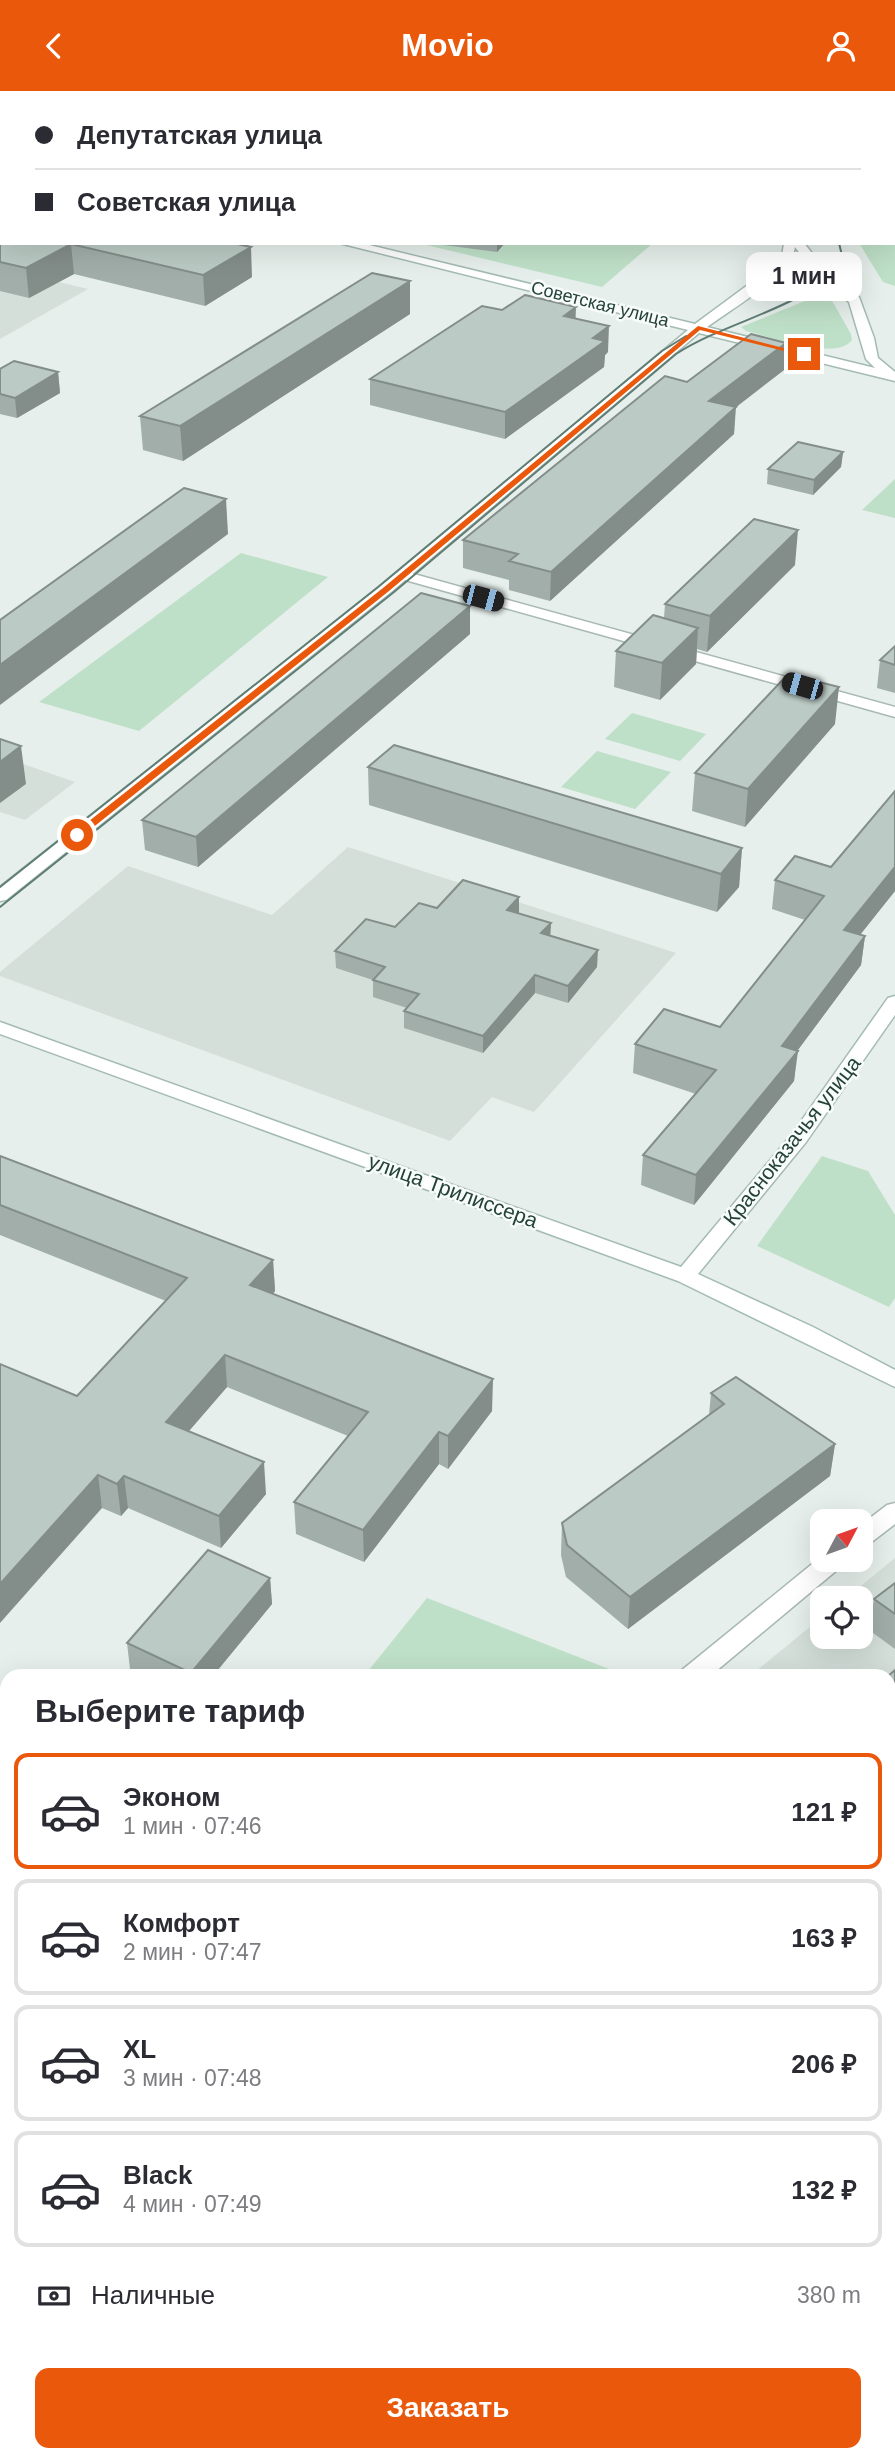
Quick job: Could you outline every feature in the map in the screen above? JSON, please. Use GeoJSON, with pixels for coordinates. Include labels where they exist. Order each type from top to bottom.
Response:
{"type":"FeatureCollection","features":[{"type":"Feature","properties":{"kind":"main road","name":"Советская улица"},"geometry":{"type":"LineString","coordinates":[[353,245],[895,377]]}},
{"type":"Feature","properties":{"kind":"main road"},"geometry":{"type":"LineString","coordinates":[[0,896],[403,575],[698,328],[779,268],[788,257],[790,245]]}},
{"type":"Feature","properties":{"kind":"main road"},"geometry":{"type":"LineString","coordinates":[[800,245],[821,273],[855,300],[875,363],[895,377]]}},
{"type":"Feature","properties":{"kind":"main road"},"geometry":{"type":"LineString","coordinates":[[804,354],[833,358],[855,351],[868,338]]}},
{"type":"Feature","properties":{"kind":"main road"},"geometry":{"type":"LineString","coordinates":[[403,575],[895,712]]}},
{"type":"Feature","properties":{"kind":"main road","name":"Красноказачья улица"},"geometry":{"type":"LineString","coordinates":[[685,1276],[799,1138],[895,1002]]}},
{"type":"Feature","properties":{"kind":"main road","name":"улица Трилиссера"},"geometry":{"type":"LineString","coordinates":[[0,1028],[685,1276],[805,1332],[895,1379]]}},
{"type":"Feature","properties":{"kind":"main road"},"geometry":{"type":"LineString","coordinates":[[873,1528],[895,1511]]}},
{"type":"Feature","properties":{"kind":"main road"},"geometry":{"type":"LineString","coordinates":[[701,1669],[819,1572]]}},
{"type":"Feature","properties":{"kind":"shaded area"},"geometry":{"type":"Polygon","coordinates":[[[0,268],[88,289],[0,339],[0,268]]]}},
{"type":"Feature","properties":{"kind":"shaded area"},"geometry":{"type":"Polygon","coordinates":[[[0,756],[75,782],[25,820],[0,812],[0,756]]]}},
{"type":"Feature","properties":{"kind":"shaded area"},"geometry":{"type":"Polygon","coordinates":[[[348,847],[676,953],[534,1112],[492,1097],[450,1141],[0,976],[0,972],[128,866],[272,915],[348,847]]]}},
{"type":"Feature","properties":{"kind":"shaded area"},"geometry":{"type":"Polygon","coordinates":[[[895,1558],[895,1669],[759,1669],[810,1627],[810,1649],[873,1649],[873,1586],[861,1586],[895,1558]]]}},
{"type":"Feature","properties":{"kind":"green space"},"geometry":{"type":"Polygon","coordinates":[[[426,245],[651,245],[602,287],[426,245]]]}},
{"type":"Feature","properties":{"kind":"green space"},"geometry":{"type":"Polygon","coordinates":[[[860,245],[895,245],[895,286],[883,282],[860,245]]]}},
{"type":"Feature","properties":{"kind":"green space"},"geometry":{"type":"Polygon","coordinates":[[[822,294],[830,297],[851,334],[852,340],[844,346],[832,349],[802,346],[746,331],[741,327],[822,294]]]}},
{"type":"Feature","properties":{"kind":"green space"},"geometry":{"type":"Polygon","coordinates":[[[895,479],[895,518],[862,510],[895,479]]]}},
{"type":"Feature","properties":{"kind":"green space"},"geometry":{"type":"Polygon","coordinates":[[[241,553],[328,577],[139,731],[39,702],[241,553]]]}},
{"type":"Feature","properties":{"kind":"green space"},"geometry":{"type":"Polygon","coordinates":[[[632,713],[706,734],[680,761],[605,739],[632,713]]]}},
{"type":"Feature","properties":{"kind":"green space"},"geometry":{"type":"Polygon","coordinates":[[[597,751],[671,772],[635,809],[561,787],[597,751]]]}},
{"type":"Feature","properties":{"kind":"green space"},"geometry":{"type":"Polygon","coordinates":[[[822,1156],[868,1171],[895,1215],[895,1298],[889,1307],[757,1246],[822,1156]]]}},
{"type":"Feature","properties":{"kind":"green space"},"geometry":{"type":"Polygon","coordinates":[[[427,1598],[609,1669],[370,1669],[427,1598]]]}},
{"type":"Feature","properties":{"kind":"building"},"geometry":{"type":"Polygon","coordinates":[[[0,245],[69,245],[26,268],[0,262],[0,245]]]}},
{"type":"Feature","properties":{"kind":"building"},"geometry":{"type":"Polygon","coordinates":[[[75,245],[251,247],[203,275],[75,245]]]}},
{"type":"Feature","properties":{"kind":"building"},"geometry":{"type":"Polygon","coordinates":[[[372,273],[410,281],[180,426],[140,416],[372,273]]]}},
{"type":"Feature","properties":{"kind":"building"},"geometry":{"type":"Polygon","coordinates":[[[525,295],[576,307],[564,316],[609,326],[593,338],[605,341],[505,412],[370,379],[482,306],[502,310],[525,295]]]}},
{"type":"Feature","properties":{"kind":"building"},"geometry":{"type":"Polygon","coordinates":[[[751,334],[786,343],[709,401],[736,407],[551,572],[509,561],[518,554],[463,540],[665,376],[687,382],[751,334]]]}},
{"type":"Feature","properties":{"kind":"building"},"geometry":{"type":"Polygon","coordinates":[[[14,361],[58,372],[15,398],[0,394],[0,369],[14,361]]]}},
{"type":"Feature","properties":{"kind":"building"},"geometry":{"type":"Polygon","coordinates":[[[798,442],[843,452],[814,480],[768,469],[798,442]]]}},
{"type":"Feature","properties":{"kind":"building"},"geometry":{"type":"Polygon","coordinates":[[[184,488],[226,499],[0,665],[0,620],[184,488]]]}},
{"type":"Feature","properties":{"kind":"building"},"geometry":{"type":"Polygon","coordinates":[[[754,519],[798,530],[710,616],[665,604],[754,519]]]}},
{"type":"Feature","properties":{"kind":"building"},"geometry":{"type":"Polygon","coordinates":[[[421,593],[470,606],[196,837],[142,820],[421,593]]]}},
{"type":"Feature","properties":{"kind":"building"},"geometry":{"type":"Polygon","coordinates":[[[653,615],[698,628],[662,663],[616,651],[653,615]]]}},
{"type":"Feature","properties":{"kind":"building"},"geometry":{"type":"Polygon","coordinates":[[[895,646],[895,665],[880,660],[895,646]]]}},
{"type":"Feature","properties":{"kind":"building"},"geometry":{"type":"Polygon","coordinates":[[[788,674],[839,687],[748,789],[695,773],[788,674]]]}},
{"type":"Feature","properties":{"kind":"building"},"geometry":{"type":"Polygon","coordinates":[[[0,739],[21,746],[0,762],[0,739]]]}},
{"type":"Feature","properties":{"kind":"building"},"geometry":{"type":"Polygon","coordinates":[[[394,745],[742,848],[721,874],[368,767],[394,745]]]}},
{"type":"Feature","properties":{"kind":"building"},"geometry":{"type":"Polygon","coordinates":[[[895,791],[895,867],[844,930],[865,936],[782,1046],[798,1051],[696,1175],[643,1155],[716,1070],[635,1044],[664,1009],[720,1027],[824,896],[775,880],[795,856],[831,867],[895,791]]]}},
{"type":"Feature","properties":{"kind":"building"},"geometry":{"type":"Polygon","coordinates":[[[463,880],[519,897],[507,910],[551,923],[541,933],[598,950],[568,986],[535,975],[483,1036],[404,1011],[419,994],[373,980],[385,967],[335,951],[366,919],[395,927],[419,903],[437,908],[463,880]]]}},
{"type":"Feature","properties":{"kind":"building"},"geometry":{"type":"Polygon","coordinates":[[[0,1156],[273,1260],[250,1285],[493,1379],[448,1436],[439,1432],[363,1530],[294,1502],[368,1412],[225,1355],[166,1422],[264,1462],[219,1516],[124,1476],[117,1484],[98,1475],[0,1584],[0,1364],[77,1396],[187,1278],[0,1205],[0,1156]]]}},
{"type":"Feature","properties":{"kind":"building"},"geometry":{"type":"Polygon","coordinates":[[[736,1377],[835,1444],[630,1597],[567,1545],[562,1523],[724,1404],[711,1393],[736,1377]]]}},
{"type":"Feature","properties":{"kind":"building"},"geometry":{"type":"Polygon","coordinates":[[[208,1550],[270,1578],[194,1669],[182,1669],[127,1643],[208,1550]]]}},
{"type":"Feature","properties":{"kind":"building"},"geometry":{"type":"Polygon","coordinates":[[[895,1583],[895,1614],[874,1599],[895,1583]]]}},
{"type":"Feature","properties":{"kind":"tram line"},"geometry":{"type":"LineString","coordinates":[[0,907],[394,592],[676,354],[718,332],[785,304],[826,280],[844,264],[839,245]]}},
{"type":"Feature","properties":{"kind":"tram line"},"geometry":{"type":"LineString","coordinates":[[0,887],[378,587],[662,351],[686,336]]}},
{"type":"Feature","properties":{"kind":"route"},"geometry":{"type":"LineString","coordinates":[[77,835],[386,589],[698,328],[804,354]]}}]}
